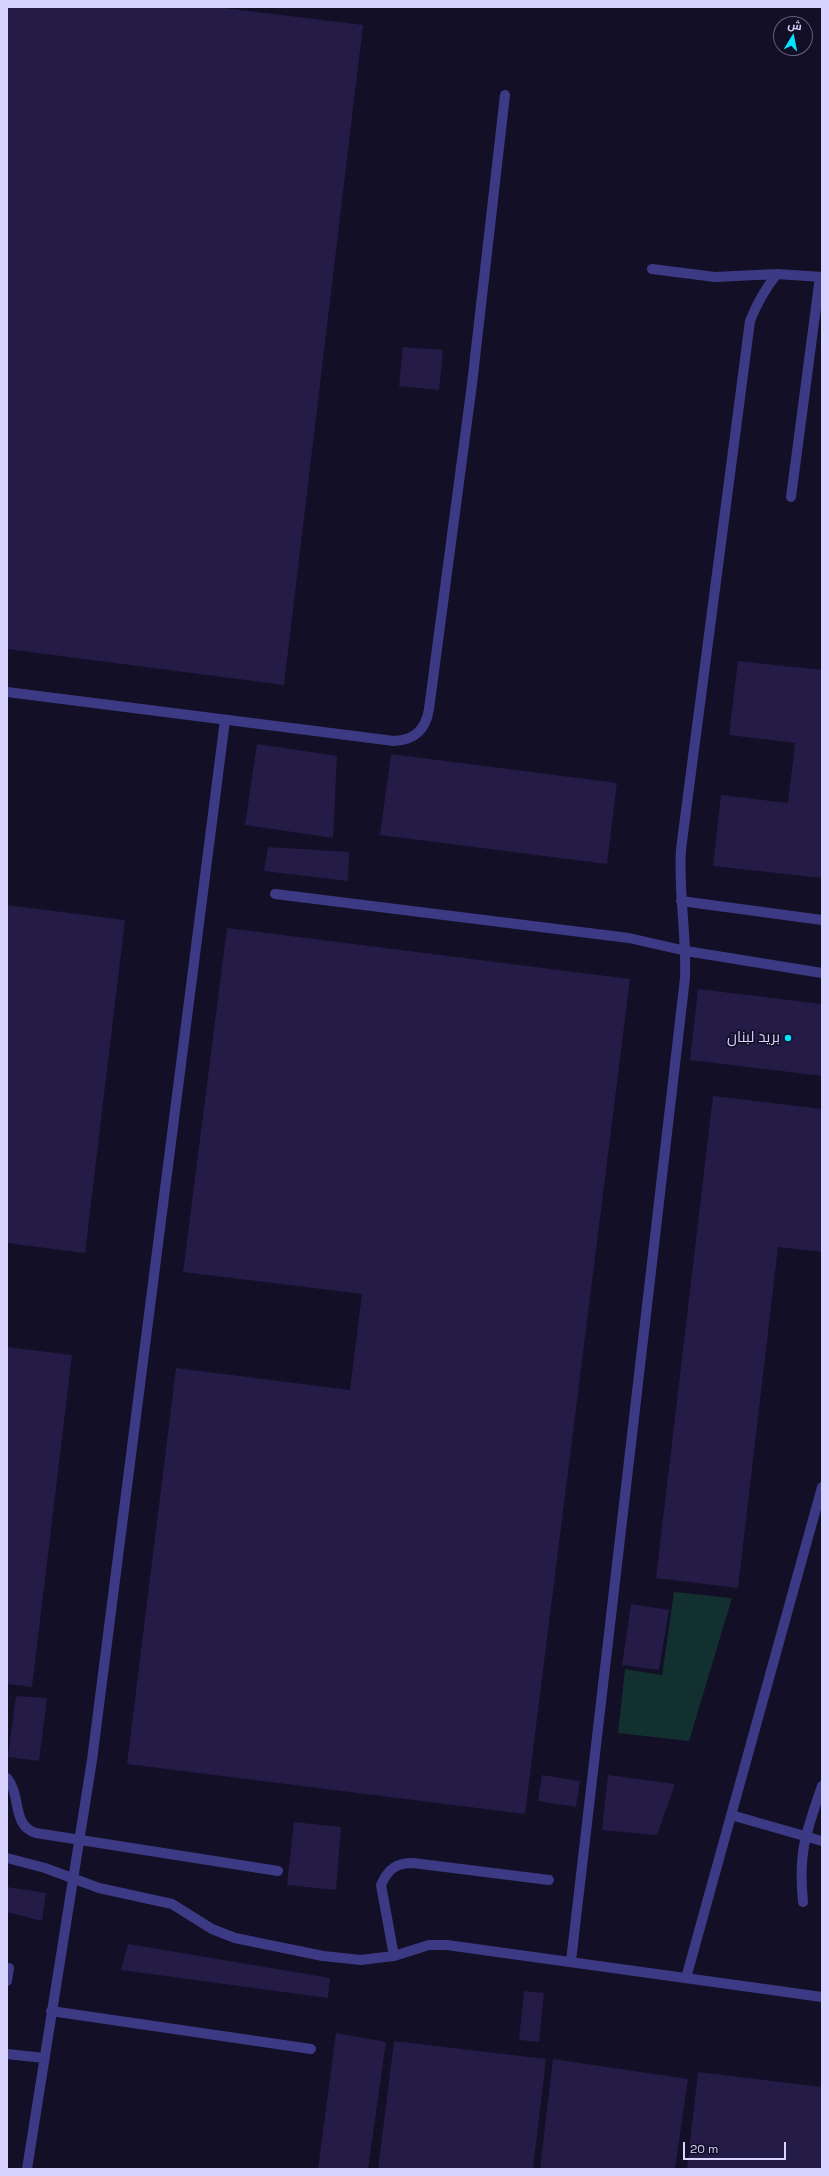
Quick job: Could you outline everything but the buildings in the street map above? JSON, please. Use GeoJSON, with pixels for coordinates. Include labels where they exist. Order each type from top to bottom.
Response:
{"type":"FeatureCollection","features":[{"type":"Feature","properties":{"kind":"lane"},"geometry":{"type":"LineString","coordinates":[[7,692],[394,741],[405,740],[415,736],[423,729],[427,719],[472,384],[505,96]]}},
{"type":"Feature","properties":{"kind":"lane"},"geometry":{"type":"LineString","coordinates":[[652,270],[714,277],[778,274],[821,277],[791,497]]}},
{"type":"Feature","properties":{"kind":"lane"},"geometry":{"type":"LineString","coordinates":[[571,1961],[685,978],[686,951],[680,884],[681,848],[750,321],[765,288],[778,274]]}},
{"type":"Feature","properties":{"kind":"lane"},"geometry":{"type":"LineString","coordinates":[[27,2169],[93,1752],[225,720]]}},
{"type":"Feature","properties":{"kind":"lane"},"geometry":{"type":"LineString","coordinates":[[275,894],[629,938],[686,951],[822,973]]}},
{"type":"Feature","properties":{"kind":"lane"},"geometry":{"type":"LineString","coordinates":[[681,901],[822,920]]}},
{"type":"Feature","properties":{"kind":"lane"},"geometry":{"type":"LineString","coordinates":[[686,1978],[822,1487]]}},
{"type":"Feature","properties":{"kind":"lane"},"geometry":{"type":"LineString","coordinates":[[7,1778],[14,1789],[20,1821],[24,1826],[36,1833],[278,1871]]}},
{"type":"Feature","properties":{"kind":"lane"},"geometry":{"type":"LineString","coordinates":[[803,1902],[800,1878],[804,1836],[822,1786]]}},
{"type":"Feature","properties":{"kind":"lane"},"geometry":{"type":"LineString","coordinates":[[731,1815],[822,1841]]}},
{"type":"Feature","properties":{"kind":"lane"},"geometry":{"type":"LineString","coordinates":[[7,1858],[45,1868],[99,1888],[172,1904],[212,1929],[235,1938],[341,1958],[361,1960],[394,1956],[411,1949],[429,1945],[447,1945],[822,1997]]}},
{"type":"Feature","properties":{"kind":"lane"},"geometry":{"type":"LineString","coordinates":[[394,1956],[381,1885],[386,1875],[393,1867],[402,1863],[413,1863],[549,1880]]}},
{"type":"Feature","properties":{"kind":"lane"},"geometry":{"type":"LineString","coordinates":[[7,1981],[9,1968]]}},
{"type":"Feature","properties":{"kind":"lane"},"geometry":{"type":"LineString","coordinates":[[51,2011],[311,2049]]}},
{"type":"Feature","properties":{"kind":"lane"},"geometry":{"type":"LineString","coordinates":[[7,2054],[44,2058]]}},
{"type":"Feature","properties":{"kind":"green space"},"geometry":{"type":"Polygon","coordinates":[[[674,1592],[732,1598],[689,1741],[618,1733],[625,1669],[662,1675],[674,1592]]]}},
{"type":"Feature","properties":{"kind":"place","name":"بريد لبنان"},"geometry":{"type":"Point","coordinates":[788,1038]}}]}
